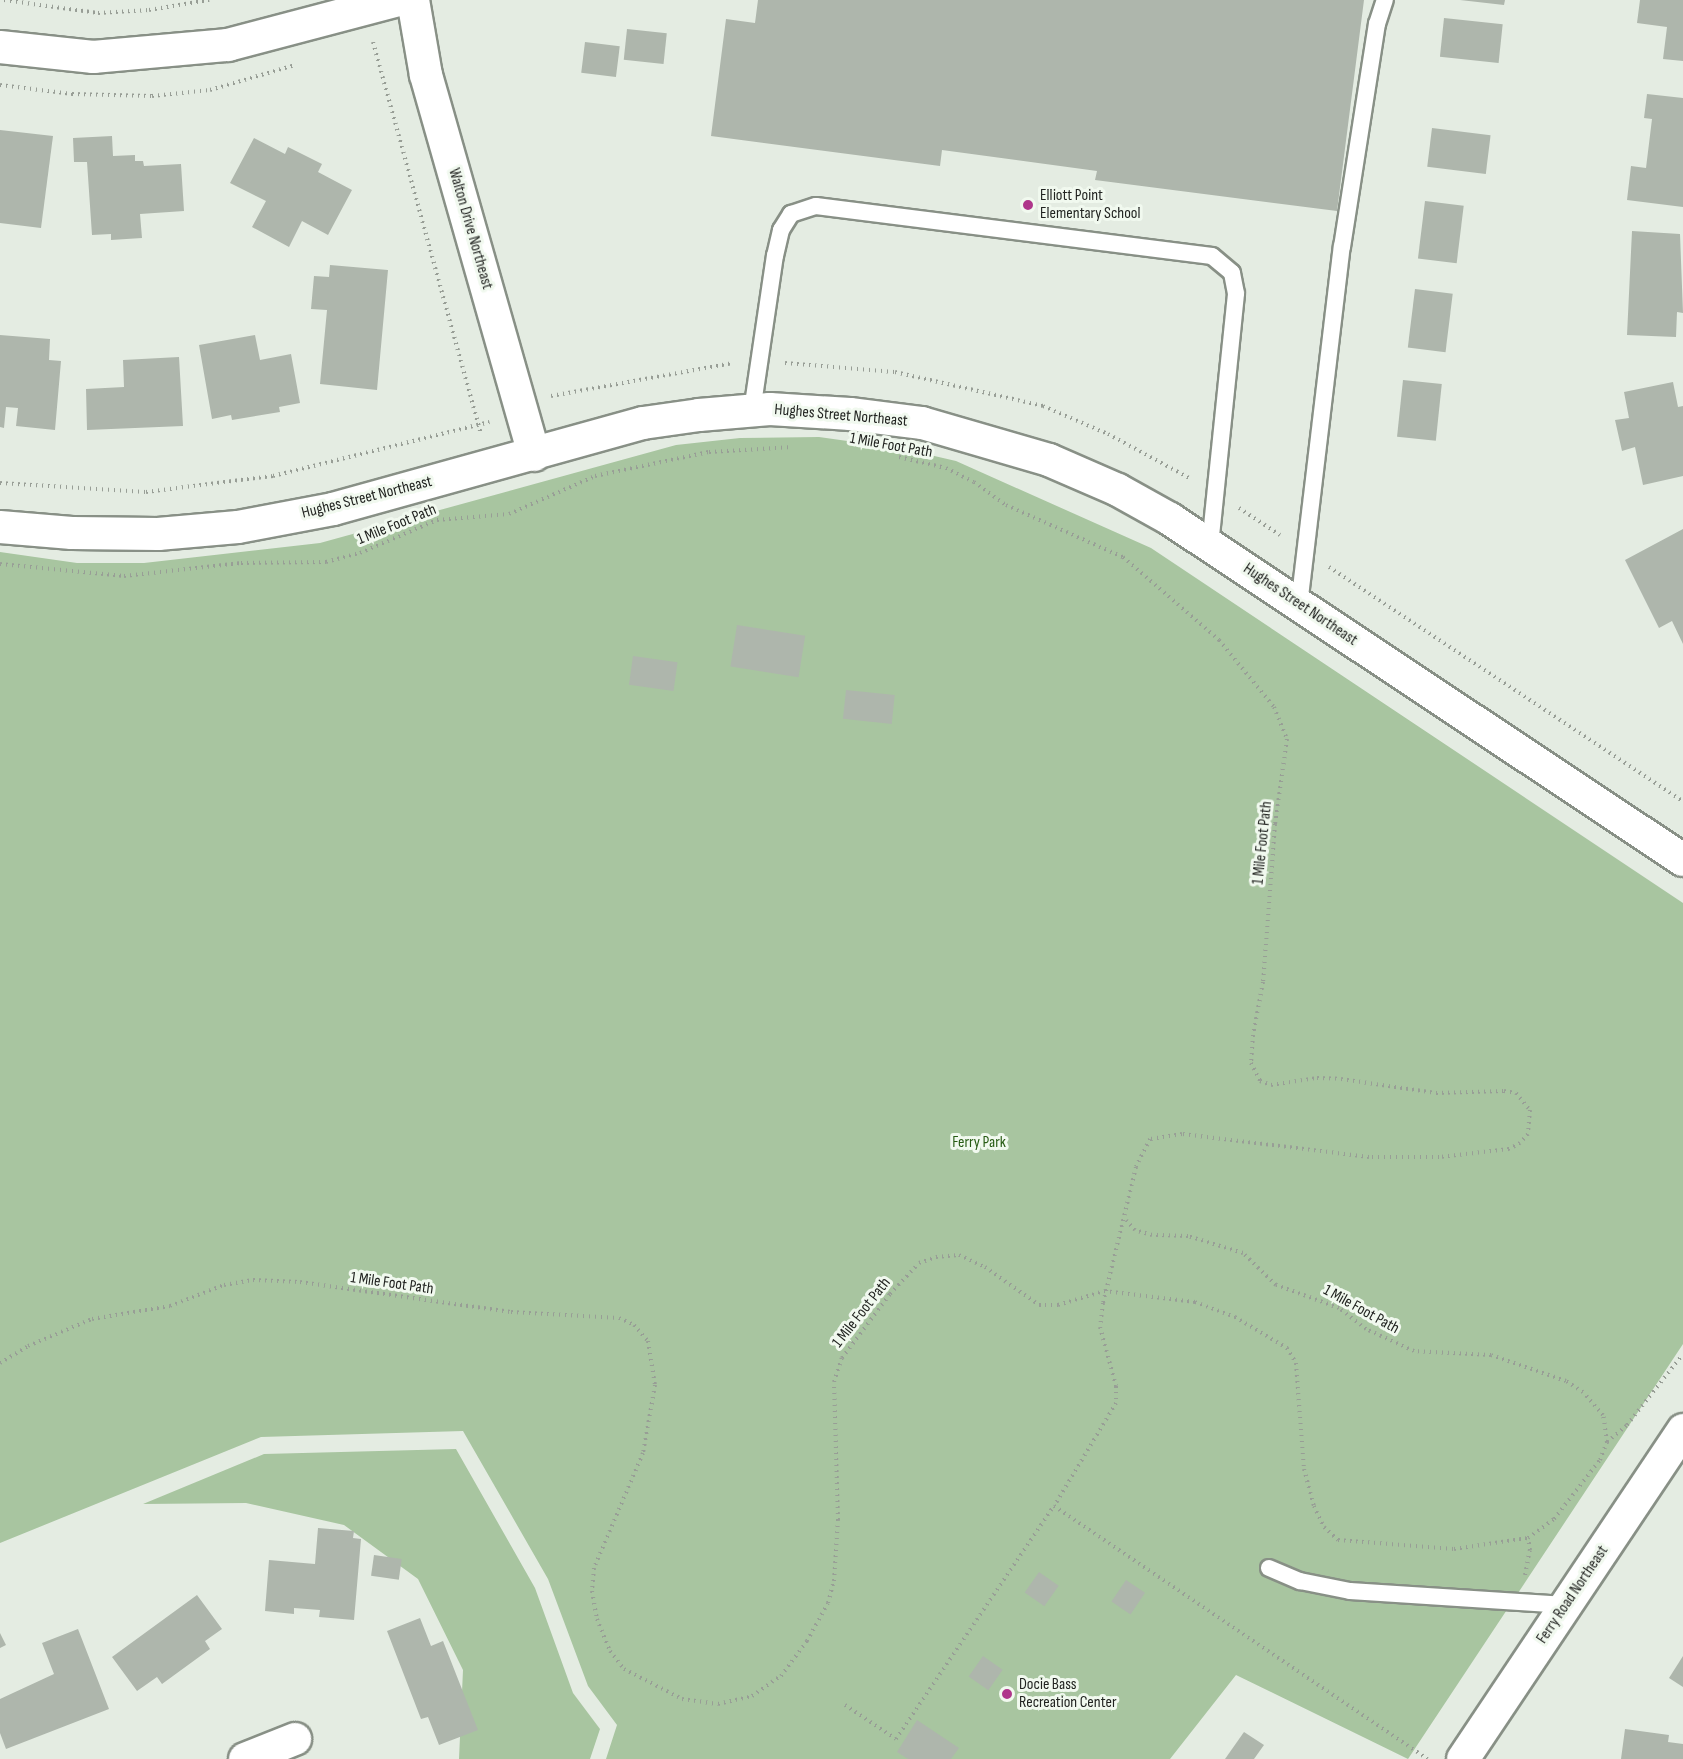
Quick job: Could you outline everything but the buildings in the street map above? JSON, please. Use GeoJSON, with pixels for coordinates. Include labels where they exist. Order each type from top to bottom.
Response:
{"type":"FeatureCollection","features":[{"type":"Feature","properties":{"kind":"street"},"geometry":{"type":"LineString","coordinates":[[0,47],[93,57],[133,56],[228,45],[398,0]]}},
{"type":"Feature","properties":{"kind":"street","name":"Walton Drive Northeast"},"geometry":{"type":"LineString","coordinates":[[413,0],[426,75],[534,455]]}},
{"type":"Feature","properties":{"kind":"street","name":"Hughes Street Northeast"},"geometry":{"type":"LineString","coordinates":[[0,527],[72,533],[148,534],[238,527],[333,509],[643,423],[752,411],[850,414],[922,423],[979,437],[1049,460],[1118,490],[1210,546],[1683,860]]}},
{"type":"Feature","properties":{"kind":"street","name":"Ferry Road Northeast"},"geometry":{"type":"LineString","coordinates":[[1462,1759],[1683,1430]]}},
{"type":"Feature","properties":{"kind":"street"},"geometry":{"type":"LineString","coordinates":[[245,1759],[295,1739]]}},
{"type":"Feature","properties":{"kind":"lane"},"geometry":{"type":"LineString","coordinates":[[1299,605],[1342,247],[1377,24],[1385,0]]}},
{"type":"Feature","properties":{"kind":"lane"},"geometry":{"type":"LineString","coordinates":[[752,411],[781,231],[791,214],[816,206],[1212,256],[1233,273],[1236,294],[1210,546]]}},
{"type":"Feature","properties":{"kind":"lane"},"geometry":{"type":"LineString","coordinates":[[1269,1568],[1300,1581],[1350,1591],[1566,1605]]}},
{"type":"Feature","properties":{"kind":"path"},"geometry":{"type":"LineString","coordinates":[[4,0],[98,13],[149,10],[209,0]]}},
{"type":"Feature","properties":{"kind":"path"},"geometry":{"type":"LineString","coordinates":[[364,9],[490,467]]}},
{"type":"Feature","properties":{"kind":"path"},"geometry":{"type":"LineString","coordinates":[[0,483],[146,492],[273,476],[478,425],[548,396],[712,366],[759,362],[895,372],[1043,406],[1108,434],[1216,492],[1683,801]]}},
{"type":"Feature","properties":{"kind":"path","name":"1 Mile Foot Path"},"geometry":{"type":"LineString","coordinates":[[0,564],[124,576],[240,563],[326,562],[360,553],[437,520],[509,514],[595,476],[709,452],[799,446]]}},
{"type":"Feature","properties":{"kind":"path","name":"1 Mile Foot Path"},"geometry":{"type":"LineString","coordinates":[[894,456],[946,468],[974,482],[1006,505],[1123,556],[1219,640],[1274,707],[1287,739],[1275,825],[1263,982],[1252,1045],[1253,1073],[1260,1081],[1272,1086],[1317,1078],[1341,1079],[1436,1093],[1504,1090],[1515,1093],[1530,1110],[1528,1134],[1509,1149],[1439,1157],[1369,1157],[1161,1135],[1150,1139],[1136,1167],[1126,1220],[1136,1230],[1152,1235],[1188,1236],[1243,1253],[1276,1285],[1339,1308],[1366,1329],[1414,1351],[1491,1355],[1515,1360],[1566,1381],[1595,1403],[1607,1428],[1607,1442]]}},
{"type":"Feature","properties":{"kind":"path"},"geometry":{"type":"LineString","coordinates":[[845,1705],[896,1739],[1054,1506],[1116,1403],[1116,1386],[1100,1327],[1106,1291],[1126,1220]]}},
{"type":"Feature","properties":{"kind":"path","name":"1 Mile Foot Path"},"geometry":{"type":"LineString","coordinates":[[0,1363],[28,1346],[92,1319],[154,1309],[224,1285],[253,1280],[300,1282],[511,1312],[619,1318],[634,1325],[648,1341],[656,1385],[643,1452],[594,1568],[592,1591],[597,1619],[610,1651],[624,1668],[682,1699],[718,1704],[752,1696],[781,1676],[807,1641],[828,1603],[834,1581],[838,1520],[834,1382],[842,1358],[919,1263],[958,1255],[985,1268],[1039,1305],[1058,1305],[1106,1291],[1195,1302],[1235,1317],[1287,1348],[1296,1363],[1306,1478],[1324,1527],[1338,1540],[1454,1549],[1528,1538]]}},
{"type":"Feature","properties":{"kind":"path"},"geometry":{"type":"LineString","coordinates":[[1509,1602],[1529,1563],[1528,1538],[1568,1502],[1600,1460],[1607,1442],[1627,1425],[1683,1354]]}},
{"type":"Feature","properties":{"kind":"path"},"geometry":{"type":"LineString","coordinates":[[1054,1506],[1427,1759]]}},
{"type":"Feature","properties":{"kind":"green space","name":"Ferry Park"},"geometry":{"type":"Polygon","coordinates":[[[819,437],[904,449],[956,461],[1151,548],[1683,903],[1683,1344],[1408,1759],[1236,1675],[1170,1759],[606,1759],[617,1725],[588,1686],[548,1579],[463,1431],[261,1437],[0,1543],[0,552],[77,563],[144,563],[320,543],[676,445],[740,438],[819,437]]]}},
{"type":"Feature","properties":{"kind":"green space"},"geometry":{"type":"Polygon","coordinates":[[[456,1449],[535,1588],[573,1693],[600,1729],[590,1759],[459,1759],[463,1670],[418,1579],[344,1525],[246,1503],[143,1504],[264,1454],[456,1449]]]}},
{"type":"Feature","properties":{"kind":"place","name":"Elliott Point Elementary School"},"geometry":{"type":"Point","coordinates":[1028,205]}},
{"type":"Feature","properties":{"kind":"place","name":"Docie Bass Recreation Center"},"geometry":{"type":"Point","coordinates":[1007,1694]}}]}
